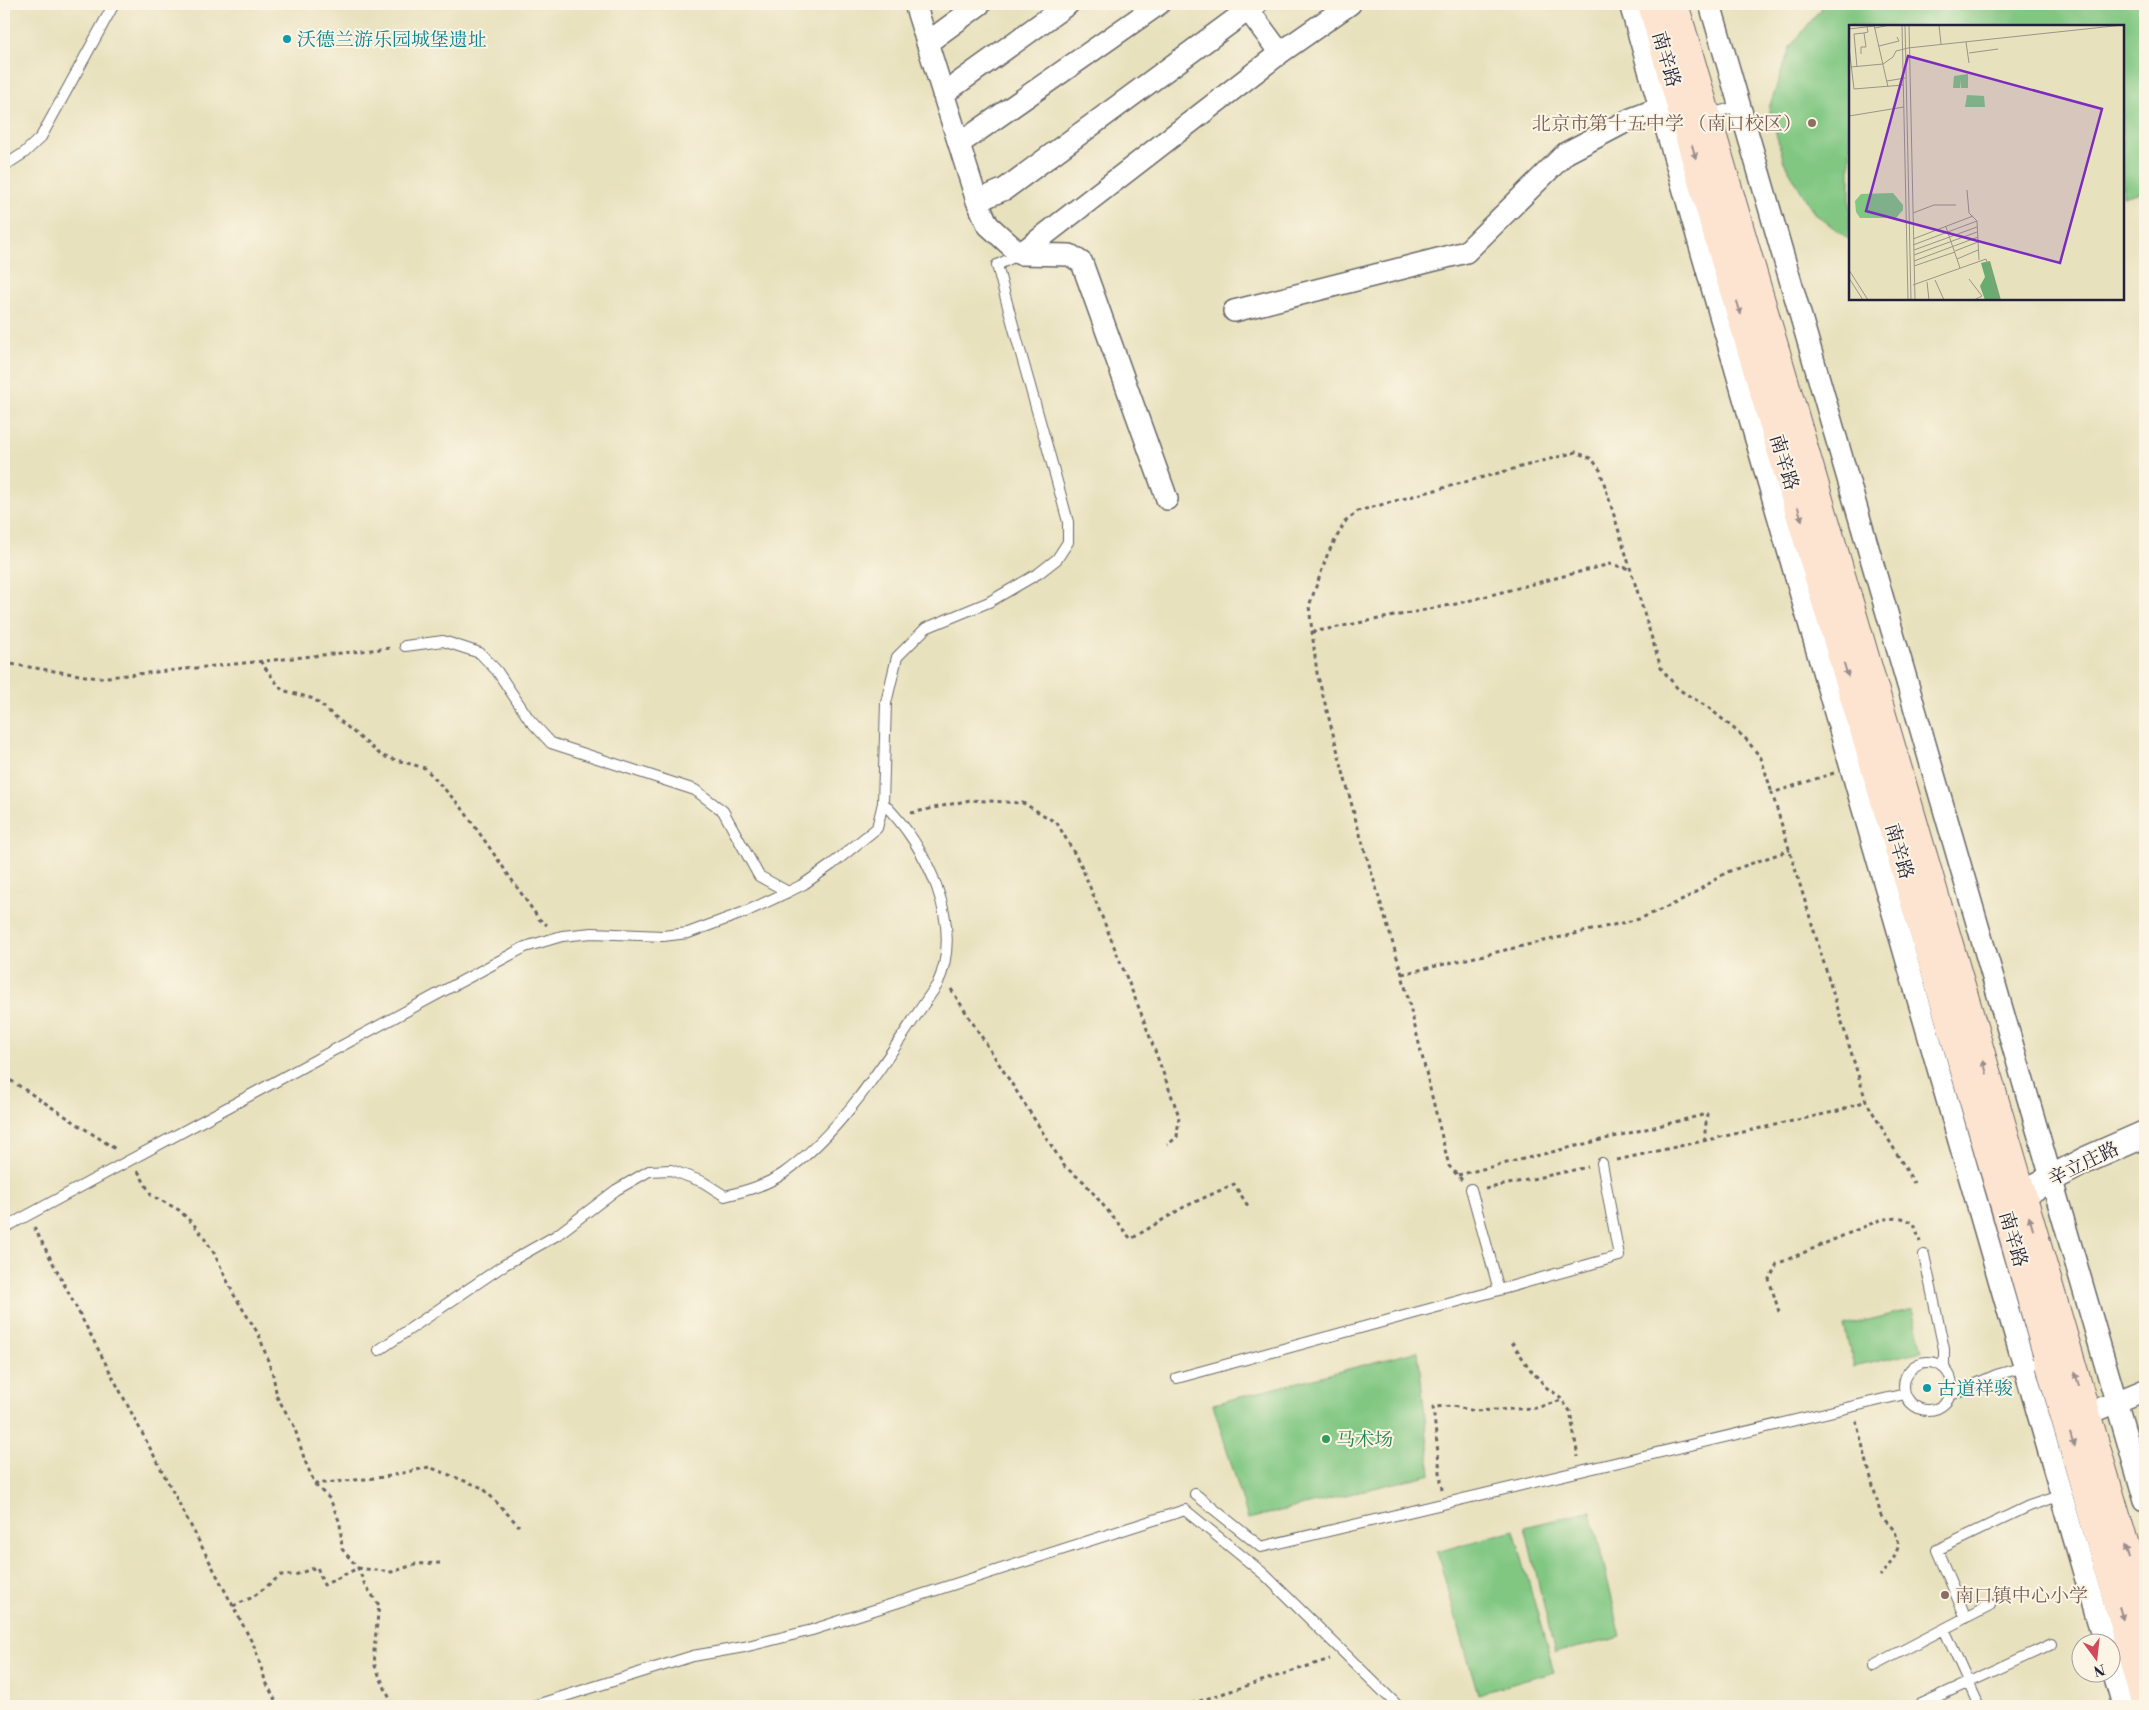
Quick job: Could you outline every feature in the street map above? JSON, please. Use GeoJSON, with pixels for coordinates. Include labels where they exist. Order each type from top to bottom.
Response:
{"type":"FeatureCollection","features":[{"type":"Feature","properties":{"kind":"main road","name":"南辛路"},"geometry":{"type":"LineString","coordinates":[[1652,4],[1654,51],[1716,232],[1872,762],[2022,1194],[2087,1414],[2084,1488],[2145,1698]]}},
{"type":"Feature","properties":{"kind":"main road","name":"南辛路"},"geometry":{"type":"LineString","coordinates":[[1674,4],[1706,115],[1872,762],[2036,1363],[2084,1488],[2145,1615]]}},
{"type":"Feature","properties":{"kind":"street"},"geometry":{"type":"LineString","coordinates":[[915,4],[977,202],[988,225],[1020,254],[1070,255],[1082,263],[1167,499]]}},
{"type":"Feature","properties":{"kind":"street"},"geometry":{"type":"LineString","coordinates":[[927,42],[980,4]]}},
{"type":"Feature","properties":{"kind":"street"},"geometry":{"type":"LineString","coordinates":[[943,94],[1068,4]]}},
{"type":"Feature","properties":{"kind":"street"},"geometry":{"type":"LineString","coordinates":[[959,144],[1159,4]]}},
{"type":"Feature","properties":{"kind":"street"},"geometry":{"type":"LineString","coordinates":[[1020,254],[1280,53],[1350,4]]}},
{"type":"Feature","properties":{"kind":"street"},"geometry":{"type":"LineString","coordinates":[[1630,4],[1654,51],[1660,108],[1872,762],[1925,747]]}},
{"type":"Feature","properties":{"kind":"street"},"geometry":{"type":"LineString","coordinates":[[1710,4],[2116,1402],[2141,1469],[2145,1501]]}},
{"type":"Feature","properties":{"kind":"street"},"geometry":{"type":"LineString","coordinates":[[977,202],[1005,189],[1250,6],[1280,53]]}},
{"type":"Feature","properties":{"kind":"street"},"geometry":{"type":"LineString","coordinates":[[1234,311],[1466,252],[1566,153],[1631,119],[1660,108]]}},
{"type":"Feature","properties":{"kind":"street","name":"辛立庄路"},"geometry":{"type":"LineString","coordinates":[[2022,1194],[2145,1134]]}},
{"type":"Feature","properties":{"kind":"street"},"geometry":{"type":"LineString","coordinates":[[2087,1414],[2145,1390]]}},
{"type":"Feature","properties":{"kind":"street"},"geometry":{"type":"LineString","coordinates":[[2103,1632],[2084,1488],[2141,1469]]}},
{"type":"Feature","properties":{"kind":"street"},"geometry":{"type":"LineString","coordinates":[[2116,1682],[2123,1706]]}},
{"type":"Feature","properties":{"kind":"lane"},"geometry":{"type":"LineString","coordinates":[[4,166],[24,153],[41,137],[114,4]]}},
{"type":"Feature","properties":{"kind":"lane"},"geometry":{"type":"LineString","coordinates":[[1706,115],[1739,106]]}},
{"type":"Feature","properties":{"kind":"lane"},"geometry":{"type":"LineString","coordinates":[[4,1228],[525,947],[562,936],[592,933],[663,936],[688,933],[745,912],[804,884],[877,828],[883,803],[886,703],[897,657],[926,628],[989,602],[1039,573],[1057,559],[1068,542],[1068,522],[1031,385],[1014,335],[997,265],[1020,254]]}},
{"type":"Feature","properties":{"kind":"lane"},"geometry":{"type":"LineString","coordinates":[[404,646],[443,641],[480,653],[497,671],[529,719],[551,743],[695,790],[723,811],[759,876],[788,892]]}},
{"type":"Feature","properties":{"kind":"lane"},"geometry":{"type":"LineString","coordinates":[[379,1350],[504,1265],[557,1235],[616,1190],[649,1171],[671,1170],[703,1182],[725,1196],[756,1187],[783,1174],[819,1143],[864,1090],[937,985],[944,969],[947,929],[933,878],[910,834],[883,803]]}},
{"type":"Feature","properties":{"kind":"lane"},"geometry":{"type":"LineString","coordinates":[[1177,1378],[1619,1256],[1602,1164]]}},
{"type":"Feature","properties":{"kind":"lane"},"geometry":{"type":"LineString","coordinates":[[1471,1189],[1498,1290]]}},
{"type":"Feature","properties":{"kind":"lane"},"geometry":{"type":"LineString","coordinates":[[1924,1255],[1944,1349],[1944,1367],[1952,1380],[1951,1395]]}},
{"type":"Feature","properties":{"kind":"lane"},"geometry":{"type":"LineString","coordinates":[[1944,1367],[1929,1362],[1915,1366],[1905,1378],[1905,1394],[1914,1406],[1928,1411],[1942,1407],[1951,1395],[1996,1375],[2036,1363]]}},
{"type":"Feature","properties":{"kind":"lane"},"geometry":{"type":"LineString","coordinates":[[1195,1494],[1261,1547],[1905,1394]]}},
{"type":"Feature","properties":{"kind":"lane"},"geometry":{"type":"LineString","coordinates":[[1966,1618],[1937,1550],[2029,1506],[2084,1488]]}},
{"type":"Feature","properties":{"kind":"lane"},"geometry":{"type":"LineString","coordinates":[[533,1706],[693,1656],[744,1647],[812,1630],[1185,1510],[1264,1574],[1398,1706]]}},
{"type":"Feature","properties":{"kind":"lane"},"geometry":{"type":"LineString","coordinates":[[1873,1666],[1990,1605]]}},
{"type":"Feature","properties":{"kind":"lane"},"geometry":{"type":"LineString","coordinates":[[1944,1629],[1978,1706]]}},
{"type":"Feature","properties":{"kind":"lane"},"geometry":{"type":"LineString","coordinates":[[1917,1706],[2052,1644]]}},
{"type":"Feature","properties":{"kind":"path"},"geometry":{"type":"LineString","coordinates":[[1866,1101],[1838,1111],[1491,1188],[1471,1189],[1458,1175],[1450,1166],[1402,974],[1356,821],[1319,682],[1309,606],[1328,553],[1345,522],[1358,511],[1576,452],[1592,458],[1600,470],[1661,668],[1678,689],[1709,708],[1745,738],[1761,758],[1866,1101],[1914,1183]]}},
{"type":"Feature","properties":{"kind":"path"},"geometry":{"type":"LineString","coordinates":[[1312,632],[1456,604],[1610,564],[1630,569]]}},
{"type":"Feature","properties":{"kind":"path"},"geometry":{"type":"LineString","coordinates":[[4,663],[98,678],[404,646]]}},
{"type":"Feature","properties":{"kind":"path"},"geometry":{"type":"LineString","coordinates":[[260,661],[282,690],[314,699],[382,756],[425,768],[462,808],[539,919],[562,936]]}},
{"type":"Feature","properties":{"kind":"path"},"geometry":{"type":"LineString","coordinates":[[1772,792],[1872,762]]}},
{"type":"Feature","properties":{"kind":"path"},"geometry":{"type":"LineString","coordinates":[[896,816],[970,800],[1023,803],[1057,823],[1081,865],[1141,1013],[1179,1116],[1177,1137],[1167,1145]]}},
{"type":"Feature","properties":{"kind":"path"},"geometry":{"type":"LineString","coordinates":[[1402,974],[1639,919],[1683,900],[1727,872],[1790,850]]}},
{"type":"Feature","properties":{"kind":"path"},"geometry":{"type":"LineString","coordinates":[[944,969],[942,974],[1065,1167],[1084,1182],[1131,1239],[1184,1207],[1234,1184],[1248,1206]]}},
{"type":"Feature","properties":{"kind":"path"},"geometry":{"type":"LineString","coordinates":[[4,1076],[133,1160],[151,1195],[179,1210],[198,1229],[214,1253],[234,1295],[259,1335],[274,1375],[277,1397],[294,1426],[305,1461],[315,1484],[330,1498],[340,1523],[342,1549],[358,1568],[365,1585],[379,1605],[374,1650],[375,1666],[393,1706]]}},
{"type":"Feature","properties":{"kind":"path"},"geometry":{"type":"LineString","coordinates":[[1458,1175],[1707,1114],[1704,1141]]}},
{"type":"Feature","properties":{"kind":"path"},"geometry":{"type":"LineString","coordinates":[[28,1216],[255,1648],[265,1680],[278,1706]]}},
{"type":"Feature","properties":{"kind":"path"},"geometry":{"type":"LineString","coordinates":[[1779,1312],[1769,1280],[1777,1264],[1882,1219],[1902,1218],[1914,1223],[1924,1255]]}},
{"type":"Feature","properties":{"kind":"path"},"geometry":{"type":"LineString","coordinates":[[1512,1342],[1529,1368],[1546,1388],[1562,1400],[1570,1410],[1580,1470]]}},
{"type":"Feature","properties":{"kind":"path"},"geometry":{"type":"LineString","coordinates":[[1443,1503],[1433,1407],[1453,1406],[1474,1411],[1536,1408],[1562,1400]]}},
{"type":"Feature","properties":{"kind":"path"},"geometry":{"type":"LineString","coordinates":[[1852,1406],[1881,1516],[1895,1531],[1899,1545],[1893,1560],[1880,1576]]}},
{"type":"Feature","properties":{"kind":"path"},"geometry":{"type":"LineString","coordinates":[[315,1484],[385,1477],[430,1467],[483,1488],[519,1526]]}},
{"type":"Feature","properties":{"kind":"path"},"geometry":{"type":"LineString","coordinates":[[233,1606],[253,1597],[281,1575],[295,1575],[317,1567],[324,1585],[358,1568],[392,1572],[416,1564],[440,1563]]}},
{"type":"Feature","properties":{"kind":"path"},"geometry":{"type":"LineString","coordinates":[[1184,1706],[1345,1654]]}},
{"type":"Feature","properties":{"kind":"green space","name":"北京市第十五中学 （南口校区）"},"geometry":{"type":"Polygon","coordinates":[[[2145,4],[2145,191],[2124,197],[2124,25],[1849,25],[1849,239],[1814,213],[1784,162],[1769,108],[1790,47],[1824,5],[2145,4]]]}},
{"type":"Feature","properties":{"kind":"green space"},"geometry":{"type":"Polygon","coordinates":[[[1913,1309],[1923,1351],[1854,1367],[1844,1326],[1913,1309]]]}},
{"type":"Feature","properties":{"kind":"green space","name":"马术场"},"geometry":{"type":"Polygon","coordinates":[[[1418,1351],[1431,1474],[1248,1519],[1213,1404],[1418,1351]]]}},
{"type":"Feature","properties":{"kind":"green space"},"geometry":{"type":"Polygon","coordinates":[[[1591,1511],[1621,1637],[1555,1653],[1525,1527],[1591,1511]]]}},
{"type":"Feature","properties":{"kind":"green space"},"geometry":{"type":"Polygon","coordinates":[[[1514,1530],[1554,1672],[1478,1694],[1437,1552],[1514,1530]]]}},
{"type":"Feature","properties":{"kind":"place","name":"沃德兰游乐园城堡遗址"},"geometry":{"type":"Point","coordinates":[287,39]}},
{"type":"Feature","properties":{"kind":"place","name":"北京市第十五中学 （南口校区）"},"geometry":{"type":"Point","coordinates":[1812,123]}},
{"type":"Feature","properties":{"kind":"place","name":"古道祥骏"},"geometry":{"type":"Point","coordinates":[1927,1388]}},
{"type":"Feature","properties":{"kind":"place","name":"马术场"},"geometry":{"type":"Point","coordinates":[1326,1439]}},
{"type":"Feature","properties":{"kind":"place","name":"南口镇中心小学"},"geometry":{"type":"Point","coordinates":[1945,1595]}}]}
